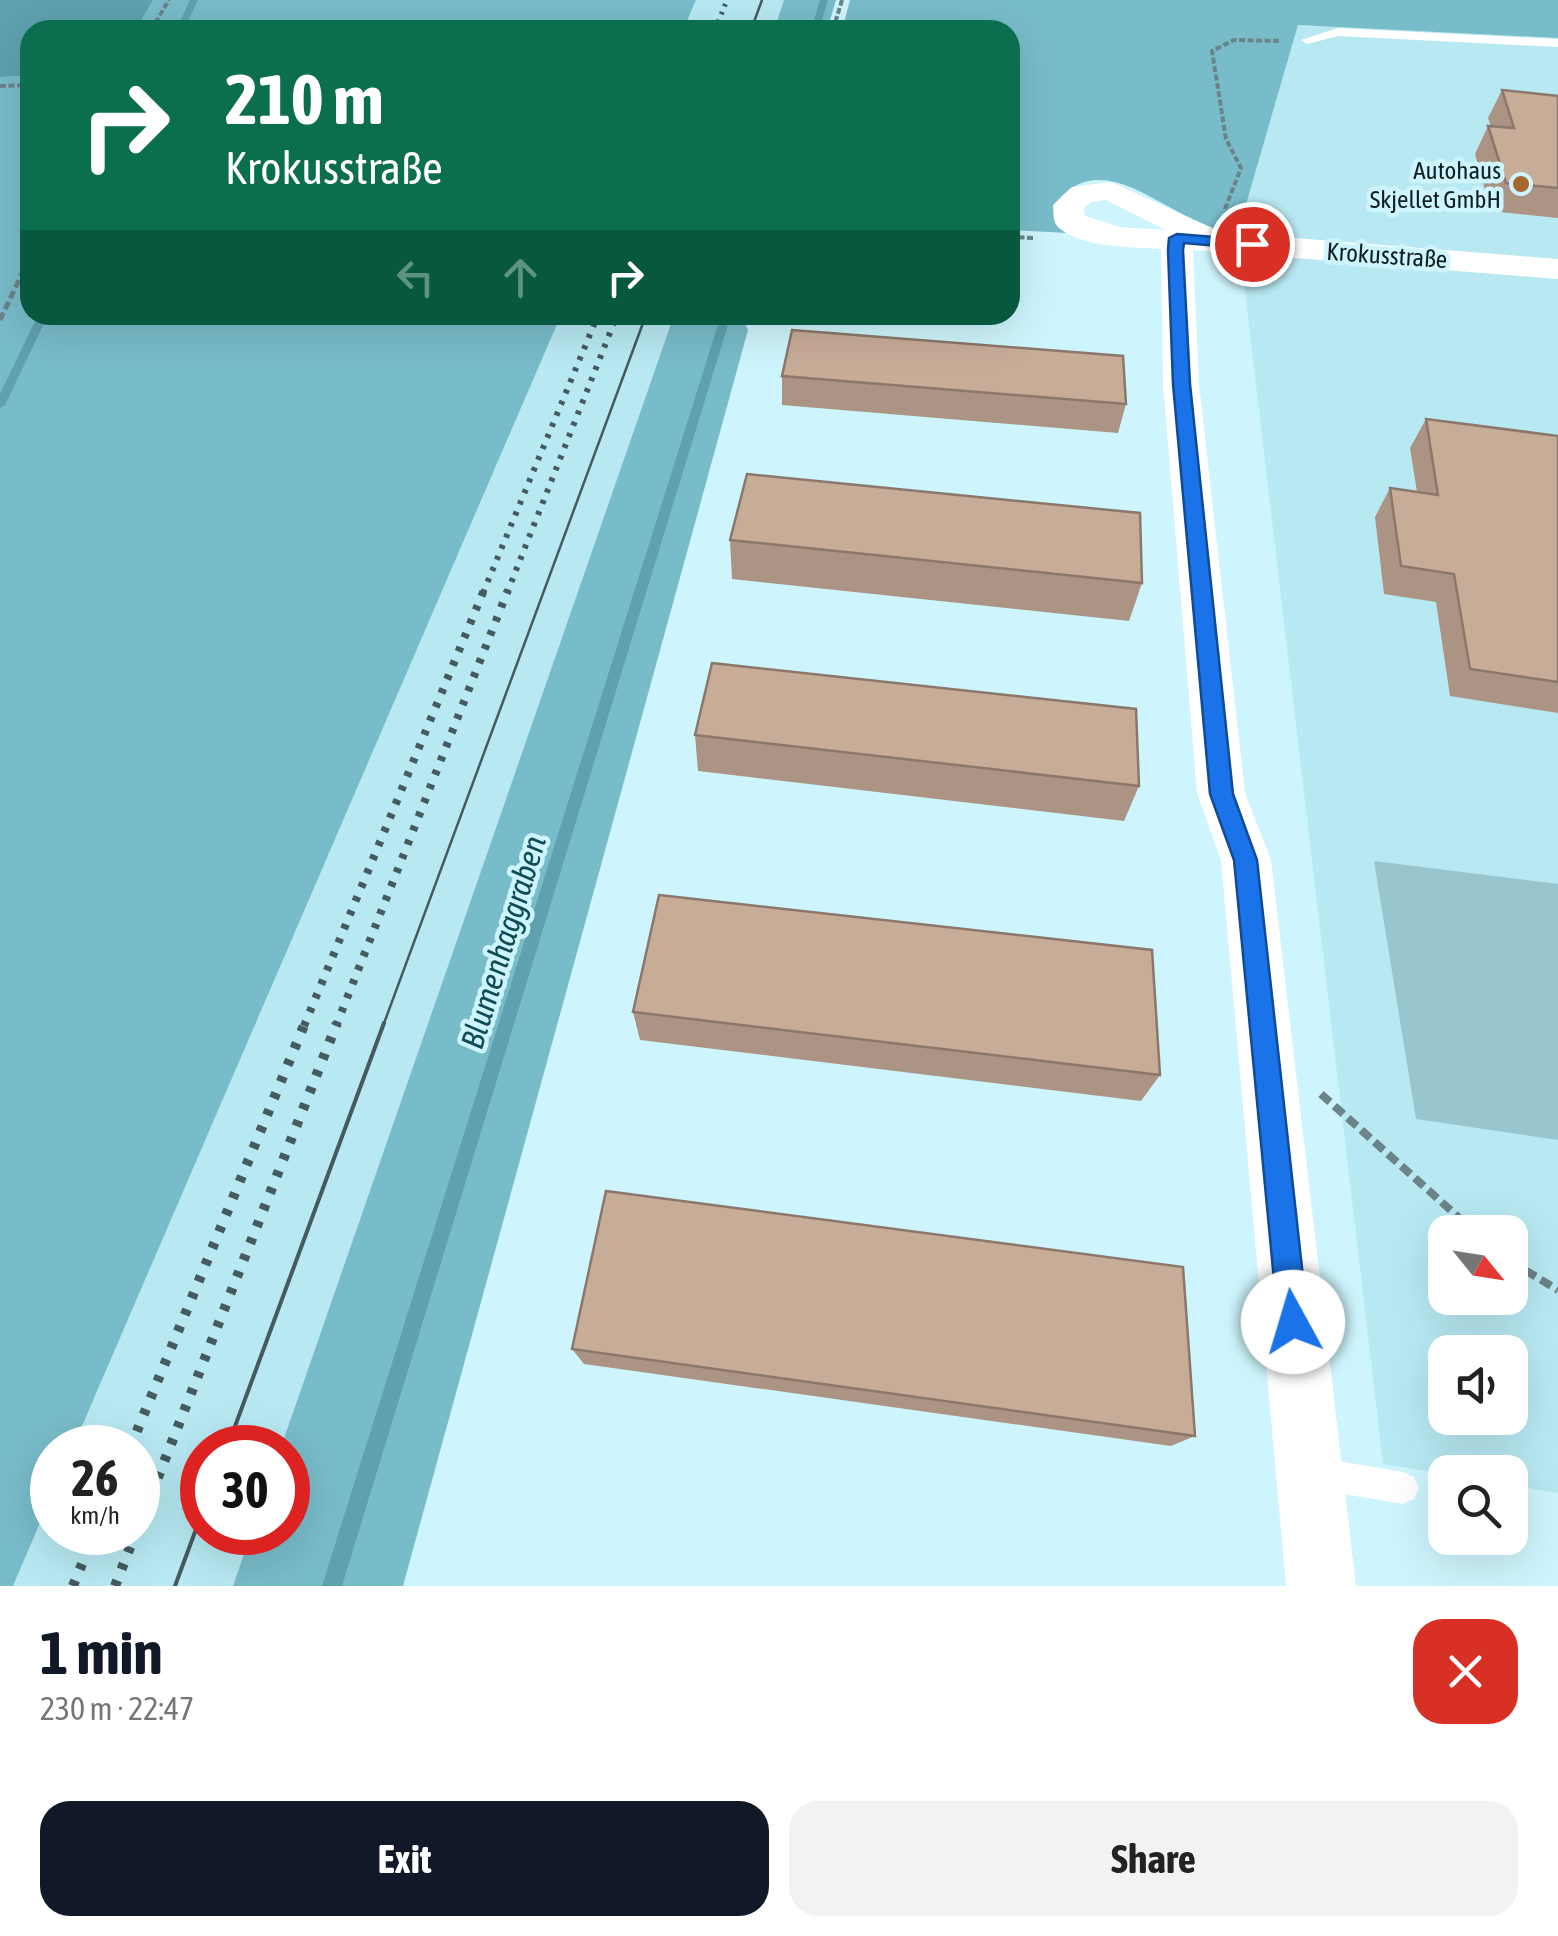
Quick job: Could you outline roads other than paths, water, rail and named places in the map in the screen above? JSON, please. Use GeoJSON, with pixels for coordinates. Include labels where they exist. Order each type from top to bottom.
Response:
{"type":"FeatureCollection","features":[{"type":"Feature","properties":{"kind":"street","name":"Krokusstraße"},"geometry":{"type":"LineString","coordinates":[[1310,1473],[1246,860],[1221,794],[1181,384],[1196,240],[1558,269]]}},
{"type":"Feature","properties":{"kind":"street"},"geometry":{"type":"LineString","coordinates":[[1310,1473],[1320,1586]]}},
{"type":"Feature","properties":{"kind":"lane"},"geometry":{"type":"LineString","coordinates":[[1307,40],[1338,32],[1558,44]]}},
{"type":"Feature","properties":{"kind":"lane"},"geometry":{"type":"LineString","coordinates":[[1310,1473],[1403,1488]]}},
{"type":"Feature","properties":{"kind":"waterway"},"geometry":{"type":"LineString","coordinates":[[185,20],[194,0]]}},
{"type":"Feature","properties":{"kind":"waterway","name":"Blumenhaggraben"},"geometry":{"type":"LineString","coordinates":[[818,20],[824,0]]}},
{"type":"Feature","properties":{"kind":"waterway"},"geometry":{"type":"LineString","coordinates":[[0,405],[38,325]]}},
{"type":"Feature","properties":{"kind":"waterway","name":"Blumenhaggraben"},"geometry":{"type":"LineString","coordinates":[[332,1586],[723,325]]}},
{"type":"Feature","properties":{"kind":"tram line"},"geometry":{"type":"LineString","coordinates":[[755,20],[762,0]]}},
{"type":"Feature","properties":{"kind":"tram line"},"geometry":{"type":"LineString","coordinates":[[383,1026],[642,325]]}},
{"type":"Feature","properties":{"kind":"tram line"},"geometry":{"type":"LineString","coordinates":[[235,1425],[384,1023]]}},
{"type":"Feature","properties":{"kind":"tram line"},"geometry":{"type":"LineString","coordinates":[[175,1586],[186,1555]]}},
{"type":"Feature","properties":{"kind":"railway"},"geometry":{"type":"LineString","coordinates":[[719,20],[727,0]]}},
{"type":"Feature","properties":{"kind":"railway"},"geometry":{"type":"LineString","coordinates":[[483,593],[594,325]]}},
{"type":"Feature","properties":{"kind":"railway"},"geometry":{"type":"LineString","coordinates":[[507,593],[613,325]]}},
{"type":"Feature","properties":{"kind":"railway"},"geometry":{"type":"LineString","coordinates":[[304,1026],[484,590]]}},
{"type":"Feature","properties":{"kind":"railway"},"geometry":{"type":"LineString","coordinates":[[336,1026],[508,590]]}},
{"type":"Feature","properties":{"kind":"railway"},"geometry":{"type":"LineString","coordinates":[[139,1425],[305,1023]]}},
{"type":"Feature","properties":{"kind":"railway"},"geometry":{"type":"LineString","coordinates":[[160,1472],[337,1023]]}},
{"type":"Feature","properties":{"kind":"railway"},"geometry":{"type":"LineString","coordinates":[[73,1586],[86,1555]]}},
{"type":"Feature","properties":{"kind":"railway"},"geometry":{"type":"LineString","coordinates":[[115,1586],[127,1555]]}},
{"type":"Feature","properties":{"kind":"place","name":"Autohaus Skjellet GmbH"},"geometry":{"type":"Point","coordinates":[1521,184]}}]}
